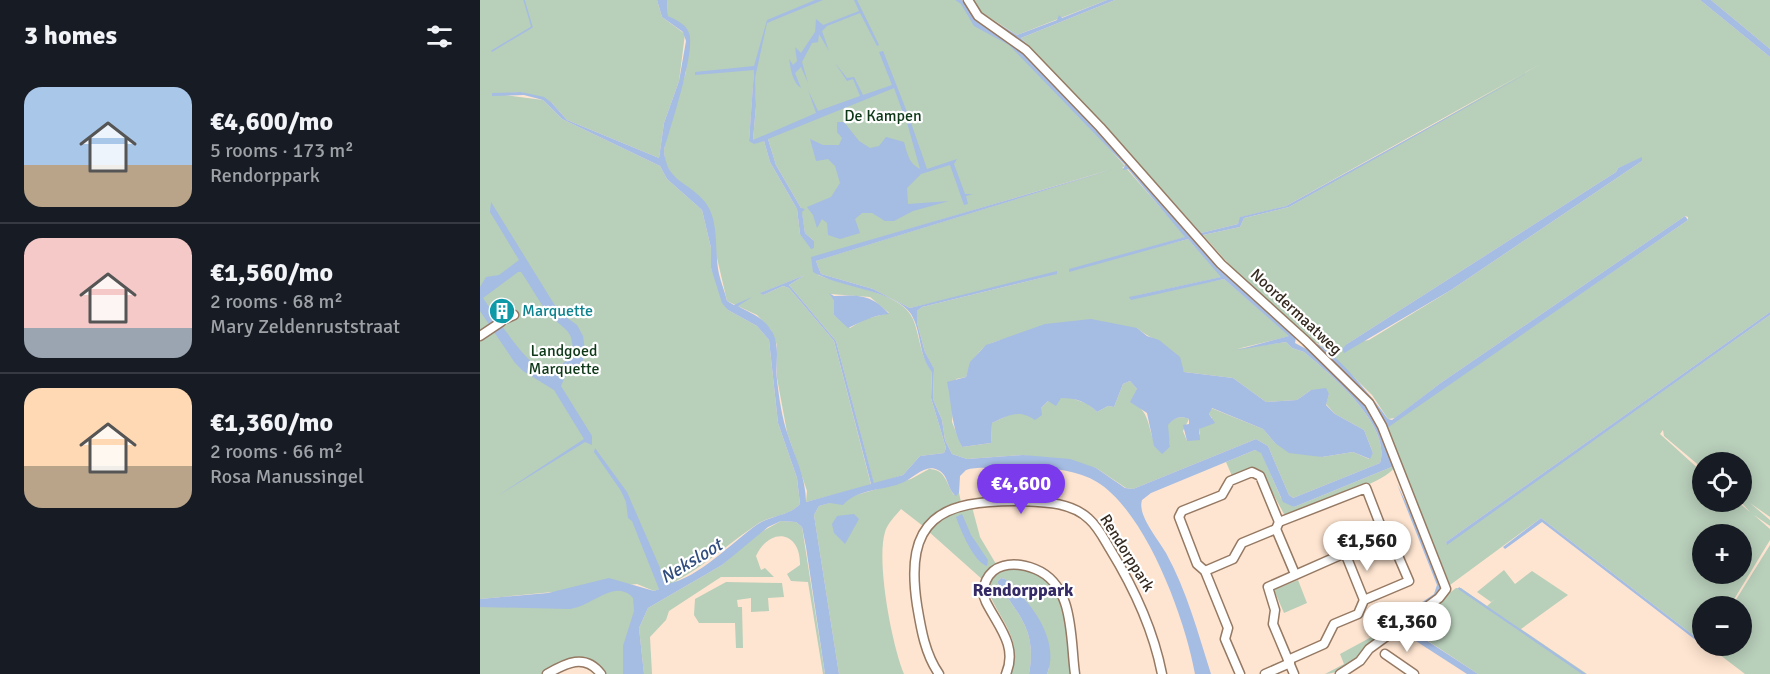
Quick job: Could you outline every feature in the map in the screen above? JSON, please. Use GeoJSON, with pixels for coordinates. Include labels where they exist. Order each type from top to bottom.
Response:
{"type":"FeatureCollection","features":[{"type":"Feature","properties":{"kind":"street","name":"Noordermaatweg"},"geometry":{"type":"LineString","coordinates":[[968,0],[978,16],[1026,50],[1107,134],[1221,264],[1342,375],[1378,417],[1446,590],[1439,598],[1370,649],[1360,661],[1340,674]]}},
{"type":"Feature","properties":{"kind":"street"},"geometry":{"type":"LineString","coordinates":[[480,336],[505,319]]}},
{"type":"Feature","properties":{"kind":"street"},"geometry":{"type":"LineString","coordinates":[[1240,674],[1226,639],[1228,628],[1205,571],[1197,564],[1179,520],[1182,511],[1222,495],[1230,481],[1254,472],[1260,476],[1295,574]]}},
{"type":"Feature","properties":{"kind":"street"},"geometry":{"type":"LineString","coordinates":[[1205,571],[1233,559],[1242,543],[1366,488],[1383,532],[1390,537],[1409,581],[1364,600],[1358,614],[1334,624],[1324,644],[1265,674]]}},
{"type":"Feature","properties":{"kind":"street","name":"Rendorppark"},"geometry":{"type":"LineString","coordinates":[[939,674],[928,654],[918,609],[914,565],[919,540],[930,523],[951,509],[969,504],[1008,501],[1056,504],[1076,510],[1089,519],[1113,553],[1140,603],[1162,674]]}},
{"type":"Feature","properties":{"kind":"street"},"geometry":{"type":"LineString","coordinates":[[1294,674],[1273,624],[1275,610],[1267,591],[1271,584],[1345,553],[1349,547],[1383,532]]}},
{"type":"Feature","properties":{"kind":"street"},"geometry":{"type":"LineString","coordinates":[[1345,553],[1364,600]]}},
{"type":"Feature","properties":{"kind":"street"},"geometry":{"type":"LineString","coordinates":[[1006,674],[1010,665],[1009,647],[998,620],[986,602],[983,589],[989,576],[996,569],[1014,565],[1039,571],[1057,586],[1067,609],[1075,674]]}},
{"type":"Feature","properties":{"kind":"street"},"geometry":{"type":"LineString","coordinates":[[1385,654],[1414,674]]}},
{"type":"Feature","properties":{"kind":"street"},"geometry":{"type":"LineString","coordinates":[[547,674],[566,663],[579,661],[591,664],[601,674]]}},
{"type":"Feature","properties":{"kind":"green space","name":"Landgoed Marquette"},"geometry":{"type":"Polygon","coordinates":[[[480,0],[657,0],[662,17],[685,34],[679,81],[664,123],[659,158],[567,120],[552,103],[521,92],[496,94],[543,100],[562,119],[660,166],[667,179],[702,210],[711,248],[711,268],[728,310],[757,326],[769,340],[778,423],[797,478],[800,504],[791,511],[764,520],[696,569],[654,591],[637,584],[480,599],[480,0]]]}},
{"type":"Feature","properties":{"kind":"green space","name":"De Kampen"},"geometry":{"type":"Polygon","coordinates":[[[667,0],[955,0],[960,2],[981,26],[1031,61],[1125,166],[1122,168],[1127,169],[1186,237],[1069,270],[1188,239],[1222,277],[1130,297],[1224,279],[1290,336],[1237,349],[1286,342],[1292,348],[1304,352],[1343,387],[1368,417],[1377,433],[1381,448],[1380,463],[1293,498],[1289,495],[1268,446],[1256,439],[1133,489],[1126,488],[1096,468],[1023,455],[967,459],[952,454],[945,440],[942,420],[933,399],[934,370],[925,352],[917,323],[917,311],[922,307],[1057,274],[910,308],[873,289],[821,274],[816,261],[1113,169],[814,257],[818,275],[885,296],[907,310],[913,319],[923,353],[932,371],[931,398],[946,448],[944,453],[920,456],[903,475],[874,484],[836,341],[789,285],[805,275],[761,293],[763,295],[783,286],[789,288],[834,341],[871,485],[806,502],[807,491],[787,432],[777,378],[777,345],[771,330],[757,315],[727,301],[704,202],[673,176],[665,163],[664,150],[669,125],[686,72],[688,31],[668,16],[667,0]],[[754,72],[749,141],[764,141],[770,162],[797,209],[800,234],[814,241],[805,233],[801,208],[776,165],[768,139],[753,140],[756,106],[754,72]],[[830,294],[834,301],[834,315],[850,328],[865,319],[889,313],[870,297],[830,294]],[[1137,328],[1081,330],[1015,337],[986,346],[979,352],[966,377],[956,379],[952,422],[962,447],[991,443],[992,423],[1013,413],[1041,408],[1048,401],[1071,398],[1088,404],[1097,412],[1108,406],[1114,407],[1123,384],[1130,381],[1137,389],[1138,406],[1146,416],[1154,441],[1162,453],[1170,447],[1167,425],[1180,417],[1189,419],[1183,431],[1187,441],[1200,434],[1199,429],[1212,418],[1209,414],[1211,408],[1263,429],[1275,443],[1322,457],[1353,452],[1369,459],[1373,453],[1364,430],[1335,414],[1326,404],[1329,394],[1311,390],[1297,400],[1266,402],[1233,378],[1184,372],[1171,351],[1137,328]]]}},
{"type":"Feature","properties":{"kind":"green space"},"geometry":{"type":"Polygon","coordinates":[[[971,0],[1107,0],[1017,35],[979,11],[971,0]]]}},
{"type":"Feature","properties":{"kind":"green space"},"geometry":{"type":"Polygon","coordinates":[[[1115,0],[1700,0],[1770,57],[1770,312],[1446,542],[1447,544],[1770,315],[1770,517],[1752,504],[1752,452],[1692,452],[1692,460],[1664,436],[1663,430],[1660,434],[1692,463],[1692,512],[1752,512],[1752,505],[1770,520],[1770,526],[1754,515],[1770,529],[1770,540],[1752,570],[1752,524],[1692,524],[1692,584],[1743,584],[1736,596],[1692,596],[1692,634],[1541,518],[1450,585],[1387,427],[1688,220],[1688,217],[1685,216],[1442,382],[1395,418],[1388,419],[1372,395],[1321,345],[1314,342],[1243,280],[1203,235],[1240,227],[1244,218],[1289,207],[1542,63],[1286,206],[1241,217],[1238,224],[1201,233],[1021,38],[1115,0]],[[1642,158],[1618,168],[1616,172],[1347,344],[1369,340],[1451,290],[1642,161],[1642,158]]]}},
{"type":"Feature","properties":{"kind":"green space"},"geometry":{"type":"Polygon","coordinates":[[[1711,0],[1770,0],[1770,49],[1711,0]]]}},
{"type":"Feature","properties":{"kind":"green space"},"geometry":{"type":"Polygon","coordinates":[[[1255,450],[1261,452],[1281,498],[1294,507],[1394,466],[1394,468],[1376,481],[1291,515],[1284,514],[1260,470],[1254,468],[1232,476],[1226,462],[1255,450]]]}},
{"type":"Feature","properties":{"kind":"green space"},"geometry":{"type":"Polygon","coordinates":[[[929,469],[942,474],[954,495],[959,493],[961,502],[932,516],[923,526],[901,509],[887,526],[883,546],[882,563],[887,603],[899,661],[904,674],[839,674],[814,515],[819,506],[911,479],[929,469]]]}},
{"type":"Feature","properties":{"kind":"green space"},"geometry":{"type":"Polygon","coordinates":[[[972,507],[980,537],[996,564],[983,580],[928,531],[940,518],[972,507]]]}},
{"type":"Feature","properties":{"kind":"green space"},"geometry":{"type":"Polygon","coordinates":[[[781,521],[796,522],[802,527],[825,674],[823,674],[808,582],[791,581],[787,574],[800,565],[796,545],[784,536],[769,540],[756,556],[761,570],[765,568],[774,577],[721,577],[669,611],[666,620],[650,637],[652,674],[644,674],[639,628],[648,608],[722,565],[754,536],[781,521]]]}},
{"type":"Feature","properties":{"kind":"green space"},"geometry":{"type":"Polygon","coordinates":[[[1770,545],[1770,674],[1745,674],[1721,656],[1752,656],[1752,596],[1738,596],[1746,584],[1752,584],[1752,574],[1770,545]]]}},
{"type":"Feature","properties":{"kind":"green space"},"geometry":{"type":"Polygon","coordinates":[[[1024,567],[1053,584],[1062,603],[1072,674],[1047,674],[1049,668],[1026,600],[1005,579],[1001,578],[997,582],[1019,614],[1030,646],[1029,674],[1009,674],[1014,647],[1010,634],[990,596],[988,586],[992,577],[1003,571],[1024,567]]]}},
{"type":"Feature","properties":{"kind":"green space"},"geometry":{"type":"Polygon","coordinates":[[[1504,570],[1515,584],[1532,571],[1568,595],[1521,629],[1587,674],[1478,674],[1410,629],[1405,634],[1400,631],[1456,588],[1461,588],[1487,606],[1495,599],[1491,602],[1477,592],[1504,570]]]}},
{"type":"Feature","properties":{"kind":"green space"},"geometry":{"type":"Polygon","coordinates":[[[1298,580],[1307,603],[1284,613],[1274,590],[1298,580]]]}},
{"type":"Feature","properties":{"kind":"green space"},"geometry":{"type":"Polygon","coordinates":[[[726,582],[782,583],[784,597],[768,598],[769,611],[751,612],[751,598],[737,600],[738,607],[742,607],[743,648],[736,648],[735,623],[699,623],[694,615],[695,599],[726,582]]]}},
{"type":"Feature","properties":{"kind":"green space"},"geometry":{"type":"Polygon","coordinates":[[[607,584],[645,598],[638,619],[634,674],[604,674],[590,661],[543,674],[480,674],[480,603],[569,600],[607,584]]]}},
{"type":"Feature","properties":{"kind":"green space"},"geometry":{"type":"Polygon","coordinates":[[[1397,617],[1405,620],[1367,653],[1345,668],[1325,674],[1344,664],[1340,654],[1375,635],[1372,627],[1397,617]]]}},
{"type":"Feature","properties":{"kind":"water"},"geometry":{"type":"Polygon","coordinates":[[[657,0],[667,0],[668,16],[686,27],[690,42],[686,72],[664,150],[666,161],[673,175],[698,195],[710,210],[715,227],[719,274],[727,301],[734,305],[752,297],[738,306],[764,322],[774,336],[777,348],[777,380],[781,408],[802,476],[806,502],[871,484],[834,341],[789,288],[783,286],[763,295],[760,293],[805,275],[789,285],[836,341],[874,483],[903,475],[920,456],[944,453],[946,448],[931,398],[932,372],[924,358],[917,328],[911,314],[892,299],[813,272],[811,257],[1114,169],[816,261],[821,274],[873,289],[910,308],[1057,271],[1057,274],[922,307],[917,311],[917,323],[925,352],[934,369],[933,399],[942,420],[945,440],[952,454],[967,459],[1023,455],[1070,459],[1096,468],[1125,488],[1133,489],[1256,439],[1268,446],[1289,495],[1293,498],[1380,463],[1381,448],[1377,433],[1368,417],[1343,387],[1304,352],[1292,348],[1286,342],[1237,350],[1289,336],[1224,279],[1131,300],[1129,297],[1221,277],[1188,239],[1069,272],[1069,269],[1185,237],[1128,169],[1123,170],[1125,165],[1009,45],[974,26],[961,4],[955,0],[962,0],[979,23],[1003,35],[1016,45],[1085,115],[1223,271],[1296,337],[1295,343],[1312,352],[1372,413],[1394,466],[1294,507],[1283,502],[1261,453],[1255,450],[1151,493],[1142,500],[1141,506],[1145,520],[1166,553],[1186,597],[1211,674],[1195,674],[1173,597],[1161,568],[1132,517],[1115,497],[1097,482],[1067,471],[1044,468],[966,470],[960,476],[959,493],[956,496],[942,472],[929,468],[904,482],[856,496],[843,505],[830,503],[819,506],[814,515],[839,674],[825,674],[806,547],[802,527],[796,522],[781,521],[768,527],[722,565],[648,608],[639,628],[644,674],[623,674],[623,646],[634,611],[633,598],[626,593],[611,592],[570,609],[480,607],[480,599],[548,593],[609,578],[654,591],[659,589],[632,521],[628,518],[626,502],[594,452],[595,448],[627,492],[667,584],[691,575],[758,524],[791,511],[800,504],[797,478],[778,423],[769,340],[757,326],[728,310],[722,303],[711,268],[711,248],[702,210],[667,179],[660,166],[562,119],[543,100],[524,95],[492,96],[492,93],[521,92],[544,97],[567,120],[659,158],[664,123],[679,81],[686,41],[683,32],[662,17],[657,0]]]}},
{"type":"Feature","properties":{"kind":"water"},"geometry":{"type":"Polygon","coordinates":[[[815,0],[823,0],[767,23],[755,78],[756,106],[753,140],[816,113],[808,90],[818,111],[860,96],[853,79],[847,81],[835,63],[847,78],[854,77],[863,95],[892,85],[879,52],[883,51],[907,112],[903,113],[894,88],[768,139],[776,165],[801,208],[805,209],[802,212],[805,233],[814,241],[814,248],[811,249],[800,234],[797,209],[770,162],[764,141],[754,144],[749,141],[754,70],[695,75],[695,72],[754,66],[767,20],[815,0]]]}},
{"type":"Feature","properties":{"kind":"water"},"geometry":{"type":"Polygon","coordinates":[[[854,0],[857,0],[879,45],[877,46],[860,13],[827,26],[822,31],[829,51],[819,34],[818,42],[812,43],[802,62],[808,83],[801,67],[795,73],[801,88],[794,79],[789,59],[793,65],[797,61],[795,47],[801,53],[815,32],[816,19],[823,25],[859,11],[854,0]]]}},
{"type":"Feature","properties":{"kind":"water"},"geometry":{"type":"Polygon","coordinates":[[[1107,0],[1115,0],[1021,38],[1201,233],[1238,224],[1240,217],[1286,206],[1542,65],[1289,207],[1244,218],[1240,227],[1203,235],[1202,239],[1025,45],[989,18],[1017,35],[1057,20],[1059,15],[1062,18],[1107,0]]]}},
{"type":"Feature","properties":{"kind":"water"},"geometry":{"type":"Polygon","coordinates":[[[1700,0],[1711,0],[1770,49],[1770,57],[1700,0]]]}},
{"type":"Feature","properties":{"kind":"water"},"geometry":{"type":"Polygon","coordinates":[[[906,119],[910,120],[927,169],[957,159],[954,164],[965,194],[973,194],[966,196],[968,204],[964,205],[950,165],[921,174],[907,188],[908,204],[949,201],[913,211],[894,221],[885,221],[872,213],[862,213],[855,219],[860,233],[840,239],[828,235],[827,223],[822,219],[817,228],[813,215],[807,207],[831,197],[840,183],[835,166],[828,159],[816,161],[810,139],[823,145],[839,145],[842,138],[837,132],[837,122],[844,122],[859,141],[870,148],[879,146],[886,137],[904,142],[911,161],[920,169],[906,119]]]}},
{"type":"Feature","properties":{"kind":"water"},"geometry":{"type":"Polygon","coordinates":[[[1642,157],[1642,161],[1451,290],[1344,353],[1342,349],[1347,344],[1616,172],[1618,168],[1642,157]]]}},
{"type":"Feature","properties":{"kind":"water"},"geometry":{"type":"Polygon","coordinates":[[[491,202],[559,312],[577,325],[583,336],[585,350],[582,365],[565,377],[561,386],[592,436],[592,445],[585,442],[499,495],[584,439],[554,390],[523,371],[515,363],[480,311],[480,287],[486,277],[499,275],[519,260],[490,212],[491,202]],[[521,272],[483,298],[517,346],[532,362],[544,368],[563,364],[571,355],[570,335],[546,310],[521,272]]]}},
{"type":"Feature","properties":{"kind":"water"},"geometry":{"type":"Polygon","coordinates":[[[1685,216],[1688,220],[1387,428],[1354,384],[1313,343],[1330,352],[1364,388],[1388,419],[1392,420],[1442,382],[1685,216]]]}},
{"type":"Feature","properties":{"kind":"water"},"geometry":{"type":"Polygon","coordinates":[[[829,293],[834,296],[857,296],[870,299],[889,314],[872,317],[848,328],[834,315],[834,301],[829,293]]]}},
{"type":"Feature","properties":{"kind":"water"},"geometry":{"type":"Polygon","coordinates":[[[1770,312],[1770,315],[1447,545],[1446,542],[1770,312]]]}},
{"type":"Feature","properties":{"kind":"water"},"geometry":{"type":"Polygon","coordinates":[[[1091,319],[1137,328],[1147,336],[1159,340],[1180,357],[1184,372],[1233,378],[1266,402],[1297,400],[1311,390],[1326,388],[1329,394],[1326,405],[1335,414],[1364,430],[1373,453],[1370,459],[1353,452],[1322,457],[1289,453],[1275,443],[1263,429],[1212,408],[1209,414],[1215,423],[1199,429],[1200,440],[1187,441],[1183,425],[1189,424],[1189,419],[1180,417],[1170,423],[1168,425],[1170,447],[1162,454],[1154,446],[1147,413],[1130,402],[1137,389],[1130,381],[1123,384],[1114,407],[1108,406],[1097,412],[1085,403],[1076,400],[1061,398],[1056,406],[1048,401],[1041,408],[1042,415],[1035,420],[1019,414],[1009,416],[992,423],[991,443],[962,447],[954,423],[947,382],[966,377],[970,362],[986,345],[1045,324],[1091,319]]]}},
{"type":"Feature","properties":{"kind":"water"},"geometry":{"type":"Polygon","coordinates":[[[1397,484],[1427,546],[1441,587],[1434,597],[1404,619],[1402,616],[1434,594],[1437,585],[1397,484]]]}},
{"type":"Feature","properties":{"kind":"water"},"geometry":{"type":"Polygon","coordinates":[[[854,514],[859,519],[845,544],[834,533],[832,524],[837,516],[854,514]]]}},
{"type":"Feature","properties":{"kind":"water"},"geometry":{"type":"Polygon","coordinates":[[[962,514],[971,535],[988,560],[987,566],[977,559],[965,538],[956,517],[962,514]]]}},
{"type":"Feature","properties":{"kind":"water"},"geometry":{"type":"Polygon","coordinates":[[[1541,518],[1692,634],[1692,637],[1542,522],[1505,549],[1503,547],[1541,518]]]}},
{"type":"Feature","properties":{"kind":"water"},"geometry":{"type":"Polygon","coordinates":[[[1001,578],[1005,579],[1024,598],[1040,621],[1050,647],[1047,674],[1029,674],[1031,659],[1028,635],[1019,614],[997,582],[1001,578]]]}},
{"type":"Feature","properties":{"kind":"water"},"geometry":{"type":"Polygon","coordinates":[[[1459,587],[1586,674],[1582,674],[1458,589],[1459,587]]]}},
{"type":"Feature","properties":{"kind":"water"},"geometry":{"type":"Polygon","coordinates":[[[1409,629],[1478,674],[1467,674],[1405,634],[1409,629]]]}},
{"type":"Feature","properties":{"kind":"waterway"},"geometry":{"type":"LineString","coordinates":[[492,51],[532,27],[524,0]]}},
{"type":"Feature","properties":{"kind":"place","name":"Marquette"},"geometry":{"type":"Point","coordinates":[502,311]}},
{"type":"Feature","properties":{"kind":"district","name":"Rendorppark"},"geometry":{"type":"Point","coordinates":[1023,590]}},
{"type":"Feature","properties":{"kind":"water label","name":"Neksloot"},"geometry":{"type":"Point","coordinates":[691,561]}}]}
